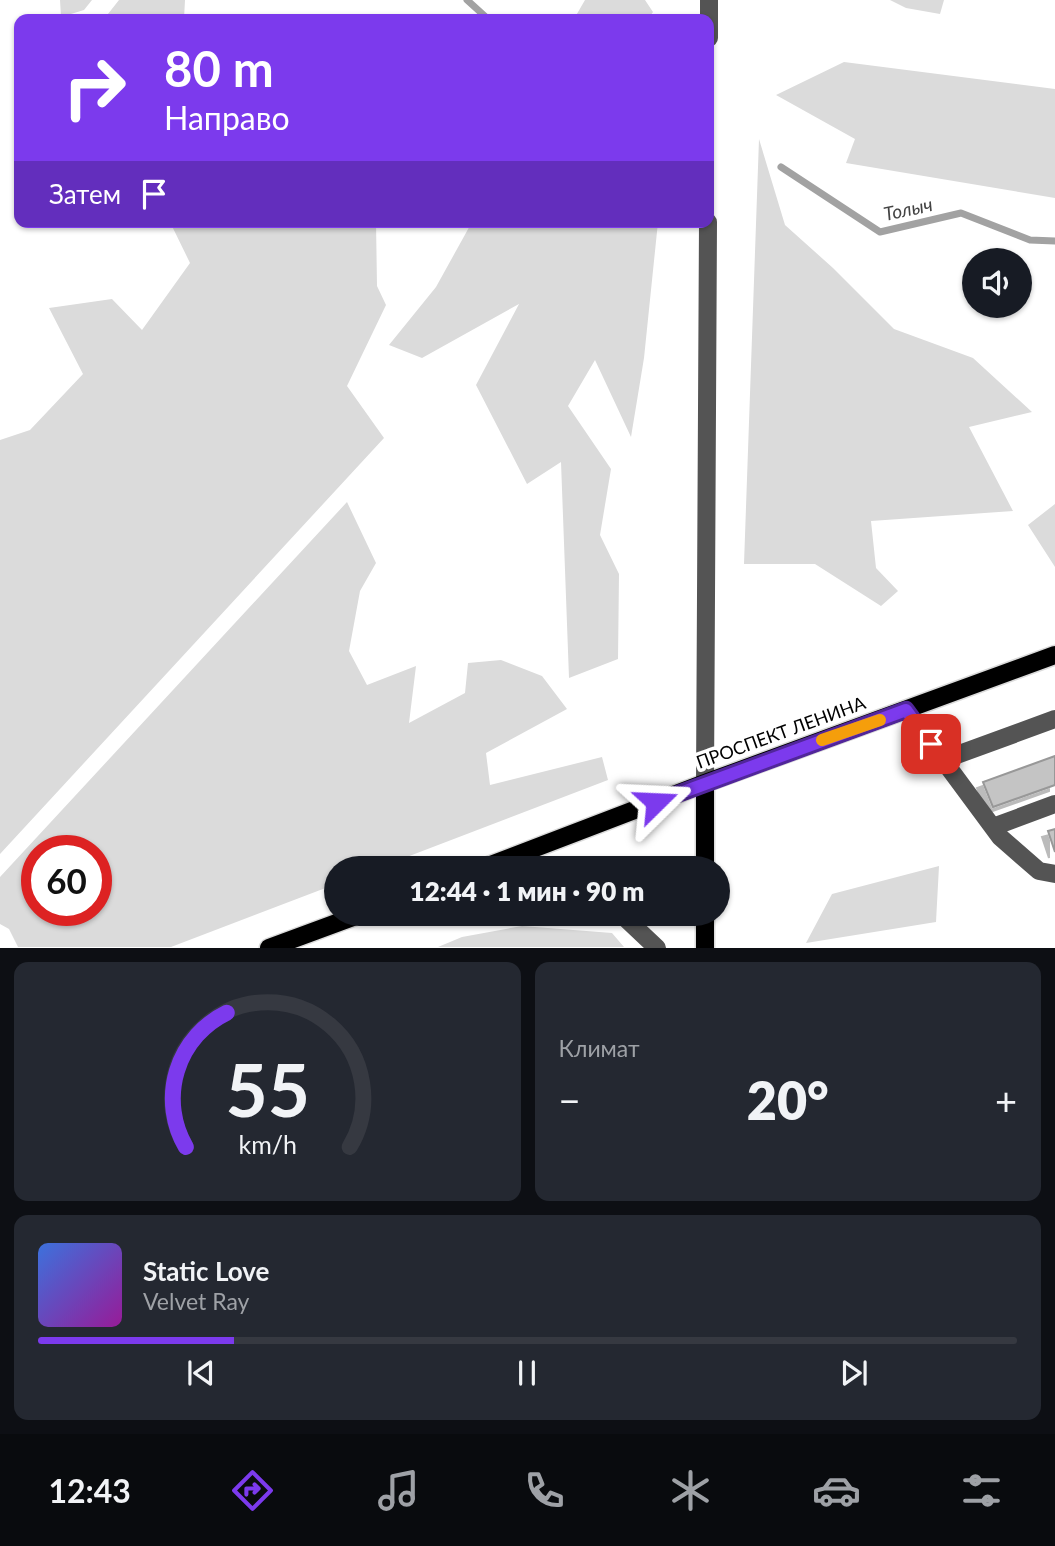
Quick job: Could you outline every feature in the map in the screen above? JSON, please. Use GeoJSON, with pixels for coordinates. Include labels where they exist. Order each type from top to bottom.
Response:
{"type":"FeatureCollection","features":[{"type":"Feature","properties":{"kind":"main road","name":"ПРОСПЕКТ ЛЕНИНА"},"geometry":{"type":"LineString","coordinates":[[514,856],[705,783],[1055,656]]}},
{"type":"Feature","properties":{"kind":"main road"},"geometry":{"type":"LineString","coordinates":[[705,783],[705,856]]}},
{"type":"Feature","properties":{"kind":"main road"},"geometry":{"type":"LineString","coordinates":[[269,947],[328,926]]}},
{"type":"Feature","properties":{"kind":"main road"},"geometry":{"type":"LineString","coordinates":[[705,926],[705,947]]}},
{"type":"Feature","properties":{"kind":"street"},"geometry":{"type":"LineString","coordinates":[[705,783],[708,228]]}},
{"type":"Feature","properties":{"kind":"street"},"geometry":{"type":"LineString","coordinates":[[906,710],[1000,837],[1039,872],[1055,873]]}},
{"type":"Feature","properties":{"kind":"street"},"geometry":{"type":"LineString","coordinates":[[943,760],[1055,719]]}},
{"type":"Feature","properties":{"kind":"street"},"geometry":{"type":"LineString","coordinates":[[993,827],[1055,804]]}},
{"type":"Feature","properties":{"kind":"street"},"geometry":{"type":"LineString","coordinates":[[634,926],[657,947]]}},
{"type":"Feature","properties":{"kind":"shaded area"},"geometry":{"type":"Polygon","coordinates":[[[60,0],[92,0],[84,10],[61,14],[60,0]]]}},
{"type":"Feature","properties":{"kind":"shaded area"},"geometry":{"type":"Polygon","coordinates":[[[119,0],[185,0],[184,14],[108,14],[119,0]]]}},
{"type":"Feature","properties":{"kind":"shaded area"},"geometry":{"type":"Polygon","coordinates":[[[585,0],[645,0],[653,12],[652,14],[577,14],[585,0]]]}},
{"type":"Feature","properties":{"kind":"shaded area"},"geometry":{"type":"Polygon","coordinates":[[[890,0],[944,0],[940,14],[906,8],[890,0]]]}},
{"type":"Feature","properties":{"kind":"shaded area"},"geometry":{"type":"Polygon","coordinates":[[[844,62],[1055,89],[1055,198],[846,163],[855,139],[776,95],[844,62]]]}},
{"type":"Feature","properties":{"kind":"shaded area"},"geometry":{"type":"Polygon","coordinates":[[[759,139],[785,225],[894,329],[973,358],[1032,412],[969,427],[1013,511],[871,521],[876,568],[898,591],[881,606],[815,564],[744,564],[759,139]]]}},
{"type":"Feature","properties":{"kind":"shaded area"},"geometry":{"type":"Polygon","coordinates":[[[173,228],[376,228],[377,286],[386,305],[347,386],[384,438],[0,854],[0,440],[30,430],[83,374],[49,308],[112,299],[142,330],[190,263],[173,228]]]}},
{"type":"Feature","properties":{"kind":"shaded area"},"geometry":{"type":"Polygon","coordinates":[[[469,228],[657,228],[644,358],[631,437],[595,360],[568,406],[611,469],[600,535],[619,574],[618,659],[569,678],[561,462],[527,484],[476,385],[519,304],[422,358],[389,345],[436,287],[469,228]]]}},
{"type":"Feature","properties":{"kind":"shaded area"},"geometry":{"type":"Polygon","coordinates":[[[347,502],[376,563],[360,591],[349,651],[367,685],[416,666],[409,723],[465,693],[468,663],[501,660],[542,676],[567,709],[486,753],[490,785],[602,757],[608,780],[409,856],[324,856],[324,889],[171,947],[18,947],[9,929],[0,924],[0,877],[21,854],[21,926],[112,926],[112,835],[39,835],[347,502]]]}},
{"type":"Feature","properties":{"kind":"shaded area"},"geometry":{"type":"Polygon","coordinates":[[[1055,504],[1055,567],[1028,525],[1055,504]]]}},
{"type":"Feature","properties":{"kind":"shaded area"},"geometry":{"type":"Polygon","coordinates":[[[939,866],[936,922],[806,943],[832,894],[939,866]]]}},
{"type":"Feature","properties":{"kind":"shaded area"},"geometry":{"type":"Polygon","coordinates":[[[522,926],[612,933],[624,947],[438,947],[462,937],[522,926]]]}},
{"type":"Feature","properties":{"kind":"building"},"geometry":{"type":"Polygon","coordinates":[[[1055,756],[1055,785],[993,807],[983,782],[1055,756]]]}},
{"type":"Feature","properties":{"kind":"building"},"geometry":{"type":"Polygon","coordinates":[[[1055,829],[1055,852],[1048,831],[1055,829]]]}},
{"type":"Feature","properties":{"kind":"waterway","name":"Толыч"},"geometry":{"type":"LineString","coordinates":[[467,0],[482,14]]}},
{"type":"Feature","properties":{"kind":"waterway","name":"Толыч"},"geometry":{"type":"LineString","coordinates":[[781,167],[880,232],[961,213],[1030,240],[1055,241]]}},
{"type":"Feature","properties":{"kind":"slow traffic"},"geometry":{"type":"LineString","coordinates":[[822,740],[880,720]]}},
{"type":"Feature","properties":{"kind":"route"},"geometry":{"type":"LineString","coordinates":[[656,802],[906,710],[931,744]]}}]}
